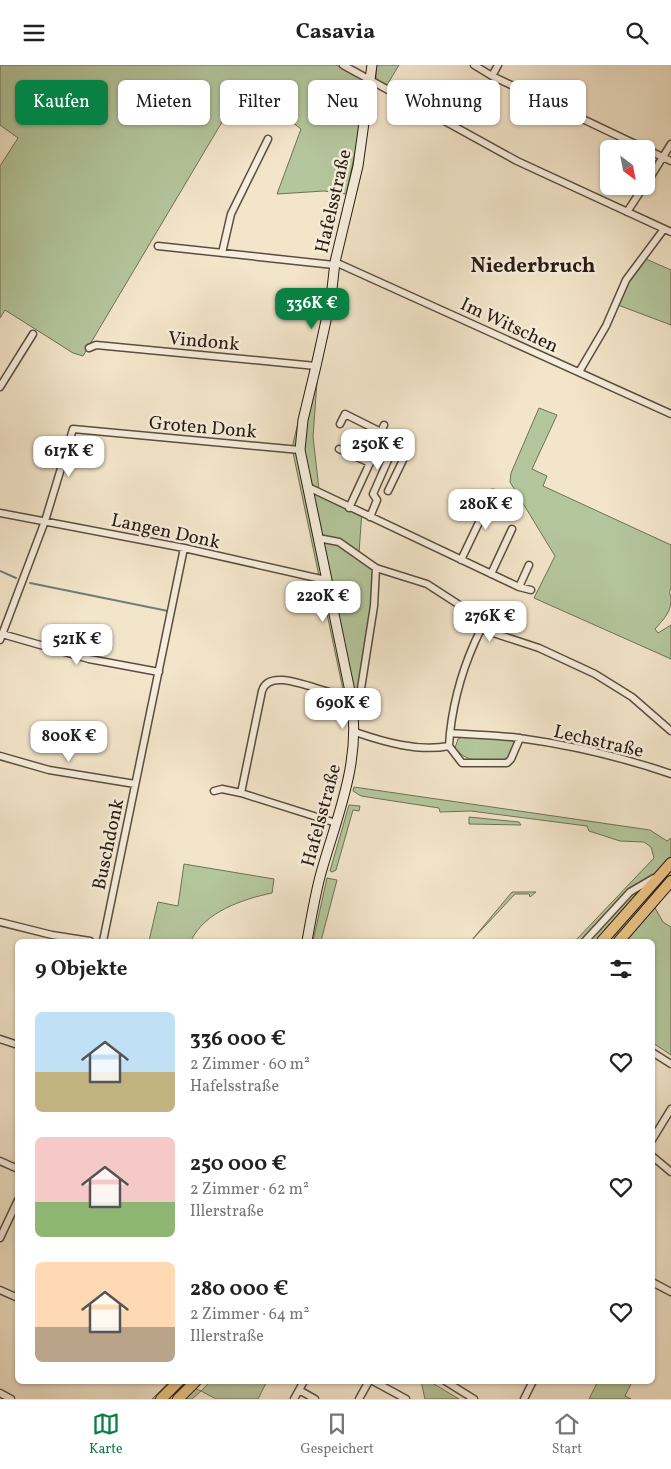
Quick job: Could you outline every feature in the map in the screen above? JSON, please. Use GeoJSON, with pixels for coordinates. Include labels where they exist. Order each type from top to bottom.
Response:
{"type":"FeatureCollection","features":[{"type":"Feature","properties":{"kind":"main road","name":"Hafelsstraße"},"geometry":{"type":"LineString","coordinates":[[370,80],[372,65]]}},
{"type":"Feature","properties":{"kind":"main road","name":"Hafelsstraße"},"geometry":{"type":"LineString","coordinates":[[307,939],[317,887],[344,796],[356,732],[351,696],[300,450],[303,420],[331,298],[335,263],[358,166],[364,125]]}},
{"type":"Feature","properties":{"kind":"main road"},"geometry":{"type":"LineString","coordinates":[[604,939],[671,863]]}},
{"type":"Feature","properties":{"kind":"main road"},"geometry":{"type":"LineString","coordinates":[[621,939],[671,881]]}},
{"type":"Feature","properties":{"kind":"main road"},"geometry":{"type":"LineString","coordinates":[[161,1399],[177,1384]]}},
{"type":"Feature","properties":{"kind":"main road"},"geometry":{"type":"LineString","coordinates":[[178,1399],[193,1384]]}},
{"type":"Feature","properties":{"kind":"street"},"geometry":{"type":"LineString","coordinates":[[343,65],[368,80]]}},
{"type":"Feature","properties":{"kind":"street"},"geometry":{"type":"LineString","coordinates":[[474,65],[492,76],[671,161]]}},
{"type":"Feature","properties":{"kind":"street"},"geometry":{"type":"LineString","coordinates":[[492,76],[498,65]]}},
{"type":"Feature","properties":{"kind":"street"},"geometry":{"type":"LineString","coordinates":[[377,85],[517,161],[668,230],[626,280],[606,326],[579,372]]}},
{"type":"Feature","properties":{"kind":"street"},"geometry":{"type":"LineString","coordinates":[[222,253],[231,214],[268,139]]}},
{"type":"Feature","properties":{"kind":"street"},"geometry":{"type":"LineString","coordinates":[[655,169],[671,145]]}},
{"type":"Feature","properties":{"kind":"street"},"geometry":{"type":"LineString","coordinates":[[627,212],[638,195]]}},
{"type":"Feature","properties":{"kind":"street","name":"Im Witschen"},"geometry":{"type":"LineString","coordinates":[[158,245],[335,263],[380,280],[671,414]]}},
{"type":"Feature","properties":{"kind":"street"},"geometry":{"type":"LineString","coordinates":[[0,387],[34,333]]}},
{"type":"Feature","properties":{"kind":"street","name":"Vindonk"},"geometry":{"type":"LineString","coordinates":[[89,348],[96,345],[316,366]]}},
{"type":"Feature","properties":{"kind":"street"},"geometry":{"type":"LineString","coordinates":[[340,424],[345,414],[382,428],[381,439],[349,508]]}},
{"type":"Feature","properties":{"kind":"street","name":"Groten Donk"},"geometry":{"type":"LineString","coordinates":[[45,521],[73,429],[300,450]]}},
{"type":"Feature","properties":{"kind":"street"},"geometry":{"type":"LineString","coordinates":[[370,517],[377,499],[373,493],[392,451],[397,448],[401,451],[403,459],[388,491]]}},
{"type":"Feature","properties":{"kind":"street"},"geometry":{"type":"LineString","coordinates":[[339,449],[370,463]]}},
{"type":"Feature","properties":{"kind":"street"},"geometry":{"type":"LineString","coordinates":[[308,487],[519,587],[531,590]]}},
{"type":"Feature","properties":{"kind":"street"},"geometry":{"type":"LineString","coordinates":[[461,560],[493,493]]}},
{"type":"Feature","properties":{"kind":"street","name":"Langen Donk"},"geometry":{"type":"LineString","coordinates":[[0,513],[184,548],[321,579],[326,578]]}},
{"type":"Feature","properties":{"kind":"street"},"geometry":{"type":"LineString","coordinates":[[45,521],[1,637],[89,659],[159,672]]}},
{"type":"Feature","properties":{"kind":"street"},"geometry":{"type":"LineString","coordinates":[[491,574],[512,529]]}},
{"type":"Feature","properties":{"kind":"street"},"geometry":{"type":"LineString","coordinates":[[318,538],[339,542],[376,568],[427,584],[447,595],[461,606],[481,629],[539,648],[595,675],[632,697],[671,731]]}},
{"type":"Feature","properties":{"kind":"street","name":"Buschdonk"},"geometry":{"type":"LineString","coordinates":[[103,939],[184,548]]}},
{"type":"Feature","properties":{"kind":"street"},"geometry":{"type":"LineString","coordinates":[[519,587],[529,565]]}},
{"type":"Feature","properties":{"kind":"street"},"geometry":{"type":"LineString","coordinates":[[240,793],[262,691],[267,684],[278,679],[351,696],[360,695],[363,686],[374,606],[376,568]]}},
{"type":"Feature","properties":{"kind":"street"},"geometry":{"type":"LineString","coordinates":[[481,629],[465,667],[455,700],[449,746],[462,763],[507,763],[511,759],[520,738]]}},
{"type":"Feature","properties":{"kind":"street"},"geometry":{"type":"LineString","coordinates":[[356,732],[372,739],[422,748],[449,746]]}},
{"type":"Feature","properties":{"kind":"street","name":"Lechstraße"},"geometry":{"type":"LineString","coordinates":[[450,733],[520,738],[597,751],[639,762],[671,774]]}},
{"type":"Feature","properties":{"kind":"street"},"geometry":{"type":"LineString","coordinates":[[0,756],[49,770],[135,784]]}},
{"type":"Feature","properties":{"kind":"street"},"geometry":{"type":"LineString","coordinates":[[214,791],[222,789],[240,793],[336,823]]}},
{"type":"Feature","properties":{"kind":"street"},"geometry":{"type":"LineString","coordinates":[[587,939],[630,892],[664,872]]}},
{"type":"Feature","properties":{"kind":"street"},"geometry":{"type":"LineString","coordinates":[[0,922],[52,935],[77,939]]}},
{"type":"Feature","properties":{"kind":"street"},"geometry":{"type":"LineString","coordinates":[[0,1039],[15,1044]]}},
{"type":"Feature","properties":{"kind":"street"},"geometry":{"type":"LineString","coordinates":[[655,1054],[671,1064]]}},
{"type":"Feature","properties":{"kind":"street"},"geometry":{"type":"LineString","coordinates":[[655,1134],[671,1109]]}},
{"type":"Feature","properties":{"kind":"street"},"geometry":{"type":"LineString","coordinates":[[655,1159],[671,1172]]}},
{"type":"Feature","properties":{"kind":"street"},"geometry":{"type":"LineString","coordinates":[[0,1161],[15,1168]]}},
{"type":"Feature","properties":{"kind":"street"},"geometry":{"type":"LineString","coordinates":[[0,1238],[15,1206]]}},
{"type":"Feature","properties":{"kind":"street"},"geometry":{"type":"LineString","coordinates":[[655,1283],[671,1291]]}},
{"type":"Feature","properties":{"kind":"street"},"geometry":{"type":"LineString","coordinates":[[0,1289],[15,1296]]}},
{"type":"Feature","properties":{"kind":"street"},"geometry":{"type":"LineString","coordinates":[[294,1399],[302,1384]]}},
{"type":"Feature","properties":{"kind":"street"},"geometry":{"type":"LineString","coordinates":[[359,1399],[367,1384]]}},
{"type":"Feature","properties":{"kind":"street"},"geometry":{"type":"LineString","coordinates":[[378,1384],[406,1399]]}},
{"type":"Feature","properties":{"kind":"street"},"geometry":{"type":"LineString","coordinates":[[451,1384],[474,1399]]}},
{"type":"Feature","properties":{"kind":"street"},"geometry":{"type":"LineString","coordinates":[[524,1399],[532,1384]]}},
{"type":"Feature","properties":{"kind":"street"},"geometry":{"type":"LineString","coordinates":[[299,1391],[315,1399]]}},
{"type":"Feature","properties":{"kind":"street"},"geometry":{"type":"LineString","coordinates":[[0,1393],[11,1399]]}},
{"type":"Feature","properties":{"kind":"green space"},"geometry":{"type":"Polygon","coordinates":[[[0,65],[336,65],[362,78],[362,80],[308,80],[308,125],[360,125],[346,194],[324,191],[277,194],[301,129],[296,125],[298,125],[298,80],[220,80],[220,125],[83,356],[73,353],[5,310],[0,318],[0,166],[18,138],[0,125],[0,65]]]}},
{"type":"Feature","properties":{"kind":"green space"},"geometry":{"type":"Polygon","coordinates":[[[376,65],[399,65],[390,80],[387,80],[387,85],[376,80],[376,65]]]}},
{"type":"Feature","properties":{"kind":"green space"},"geometry":{"type":"Polygon","coordinates":[[[646,259],[671,270],[671,325],[618,305],[628,281],[646,259]]]}},
{"type":"Feature","properties":{"kind":"green space"},"geometry":{"type":"Polygon","coordinates":[[[308,380],[317,382],[313,437],[319,489],[362,510],[359,553],[379,565],[370,652],[362,696],[346,704],[292,448],[308,380]]]}},
{"type":"Feature","properties":{"kind":"green space"},"geometry":{"type":"Polygon","coordinates":[[[539,408],[557,415],[532,469],[547,476],[543,486],[671,545],[671,604],[666,616],[655,629],[658,633],[671,625],[671,659],[534,598],[555,556],[510,482],[511,473],[539,408]]]}},
{"type":"Feature","properties":{"kind":"green space"},"geometry":{"type":"Polygon","coordinates":[[[462,737],[511,739],[515,744],[508,759],[494,762],[479,761],[465,757],[455,748],[458,739],[462,737]]]}},
{"type":"Feature","properties":{"kind":"green space"},"geometry":{"type":"Polygon","coordinates":[[[354,787],[650,830],[667,841],[671,838],[671,888],[655,908],[663,922],[671,927],[671,1055],[655,1044],[655,939],[577,939],[654,858],[651,847],[644,842],[620,841],[589,831],[587,826],[471,811],[440,812],[439,808],[361,796],[353,791],[354,787]]]}},
{"type":"Feature","properties":{"kind":"green space"},"geometry":{"type":"Polygon","coordinates":[[[349,805],[360,806],[359,811],[353,810],[336,870],[332,872],[330,871],[349,805]]]}},
{"type":"Feature","properties":{"kind":"green space"},"geometry":{"type":"Polygon","coordinates":[[[469,817],[519,822],[521,825],[469,824],[469,817]]]}},
{"type":"Feature","properties":{"kind":"green space"},"geometry":{"type":"Polygon","coordinates":[[[184,864],[274,879],[272,893],[226,908],[205,922],[192,939],[149,939],[158,902],[178,906],[184,864]]]}},
{"type":"Feature","properties":{"kind":"green space"},"geometry":{"type":"Polygon","coordinates":[[[327,878],[337,880],[322,939],[313,939],[327,878]]]}},
{"type":"Feature","properties":{"kind":"green space"},"geometry":{"type":"Polygon","coordinates":[[[512,892],[536,892],[530,897],[529,894],[515,894],[473,939],[512,892]]]}},
{"type":"Feature","properties":{"kind":"green space"},"geometry":{"type":"Polygon","coordinates":[[[167,1384],[186,1384],[201,1391],[192,1399],[152,1399],[167,1384]]]}},
{"type":"Feature","properties":{"kind":"green space"},"geometry":{"type":"Polygon","coordinates":[[[208,1384],[266,1384],[258,1399],[216,1399],[201,1391],[208,1384]]]}},
{"type":"Feature","properties":{"kind":"green space"},"geometry":{"type":"Polygon","coordinates":[[[422,1384],[434,1384],[459,1399],[425,1399],[422,1384]]]}},
{"type":"Feature","properties":{"kind":"green space"},"geometry":{"type":"Polygon","coordinates":[[[596,1384],[631,1384],[625,1396],[631,1399],[589,1399],[596,1384]]]}},
{"type":"Feature","properties":{"kind":"waterway"},"geometry":{"type":"LineString","coordinates":[[0,571],[16,578]]}},
{"type":"Feature","properties":{"kind":"waterway"},"geometry":{"type":"LineString","coordinates":[[30,583],[168,611]]}},
{"type":"Feature","properties":{"kind":"district","name":"Niederbruch"},"geometry":{"type":"Point","coordinates":[533,265]}}]}
